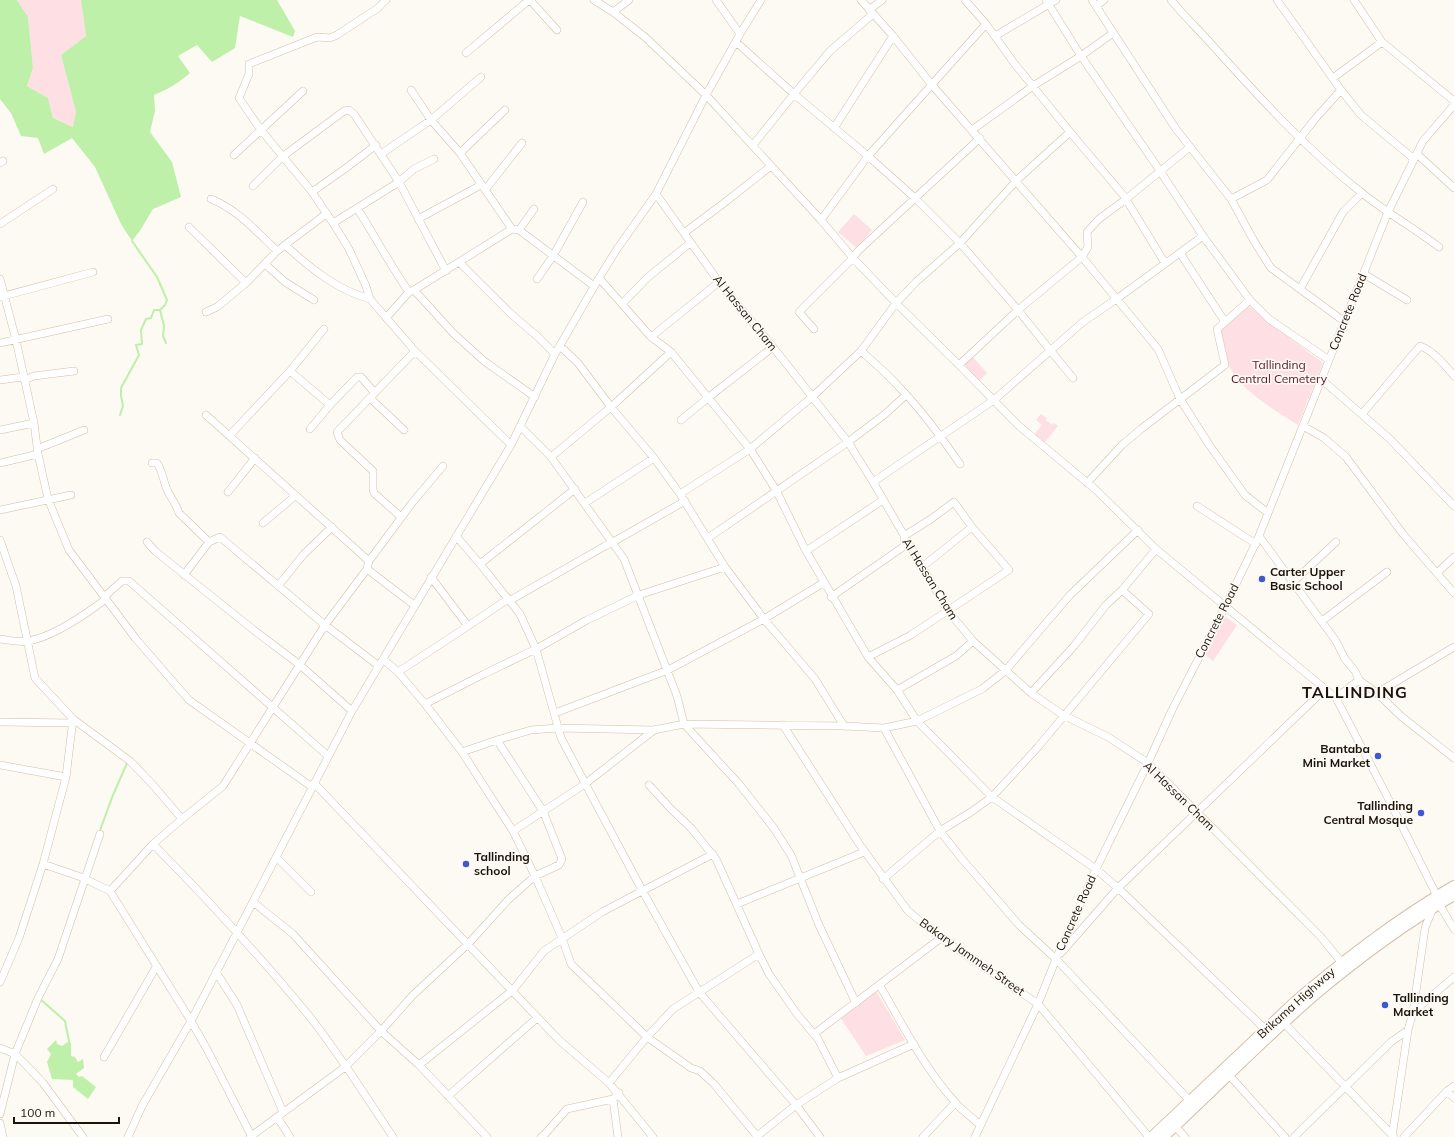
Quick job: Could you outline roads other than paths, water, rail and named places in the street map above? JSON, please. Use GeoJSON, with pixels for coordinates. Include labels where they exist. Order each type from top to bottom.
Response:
{"type":"FeatureCollection","features":[{"type":"Feature","properties":{"kind":"highway","name":"Brikama Highway"},"geometry":{"type":"LineString","coordinates":[[1163,1137],[1319,992],[1362,956],[1437,902],[1454,886]]}},
{"type":"Feature","properties":{"kind":"highway","name":"Brikama Highway"},"geometry":{"type":"LineString","coordinates":[[1151,1137],[1296,1002],[1342,963],[1376,937],[1437,902],[1454,895]]}},
{"type":"Feature","properties":{"kind":"street"},"geometry":{"type":"LineString","coordinates":[[386,0],[378,8],[337,35],[330,38],[317,37],[249,64],[249,74],[239,98],[261,130],[312,192],[333,223],[349,249],[366,286],[370,299],[415,351],[511,445]]}},
{"type":"Feature","properties":{"kind":"street"},"geometry":{"type":"LineString","coordinates":[[466,53],[530,0],[557,30]]}},
{"type":"Feature","properties":{"kind":"street"},"geometry":{"type":"LineString","coordinates":[[594,0],[613,12],[645,37],[706,95],[821,220],[853,258],[1018,425],[1088,483],[1156,549],[1336,698],[1386,794],[1437,902],[1454,929]]}},
{"type":"Feature","properties":{"kind":"street"},"geometry":{"type":"LineString","coordinates":[[613,12],[629,0]]}},
{"type":"Feature","properties":{"kind":"street"},"geometry":{"type":"LineString","coordinates":[[716,0],[740,34]]}},
{"type":"Feature","properties":{"kind":"street"},"geometry":{"type":"LineString","coordinates":[[128,1137],[142,1106],[191,1021],[352,711],[511,445],[555,354],[594,286],[617,248],[656,194],[706,95],[761,0]]}},
{"type":"Feature","properties":{"kind":"street"},"geometry":{"type":"LineString","coordinates":[[861,0],[893,36],[932,85],[1017,180],[1118,298],[1158,349],[1180,399],[1210,446],[1245,495],[1268,513]]}},
{"type":"Feature","properties":{"kind":"street"},"geometry":{"type":"LineString","coordinates":[[753,145],[830,51],[882,0]]}},
{"type":"Feature","properties":{"kind":"street"},"geometry":{"type":"LineString","coordinates":[[965,0],[986,24],[1014,63],[1126,199],[1165,263]]}},
{"type":"Feature","properties":{"kind":"street"},"geometry":{"type":"LineString","coordinates":[[995,36],[1047,2],[1056,0]]}},
{"type":"Feature","properties":{"kind":"street"},"geometry":{"type":"LineString","coordinates":[[1104,0],[1094,3],[1176,130],[1231,200],[1271,268],[1345,322]]}},
{"type":"Feature","properties":{"kind":"street"},"geometry":{"type":"LineString","coordinates":[[1277,0],[1341,90],[1361,115],[1454,188]]}},
{"type":"Feature","properties":{"kind":"street"},"geometry":{"type":"LineString","coordinates":[[1354,0],[1382,42],[1454,101]]}},
{"type":"Feature","properties":{"kind":"street"},"geometry":{"type":"LineString","coordinates":[[1173,1],[1239,75],[1300,139],[1362,193],[1388,212],[1420,232],[1439,247]]}},
{"type":"Feature","properties":{"kind":"street"},"geometry":{"type":"LineString","coordinates":[[1047,2],[1081,56],[1203,236],[1250,300],[1269,319],[1329,360]]}},
{"type":"Feature","properties":{"kind":"street"},"geometry":{"type":"LineString","coordinates":[[821,220],[868,156],[986,24]]}},
{"type":"Feature","properties":{"kind":"street"},"geometry":{"type":"LineString","coordinates":[[972,130],[1033,86],[1081,56],[1113,33]]}},
{"type":"Feature","properties":{"kind":"street"},"geometry":{"type":"LineString","coordinates":[[834,128],[893,36]]}},
{"type":"Feature","properties":{"kind":"street"},"geometry":{"type":"LineString","coordinates":[[736,42],[915,198],[960,243],[1018,310],[1073,378]]}},
{"type":"Feature","properties":{"kind":"street"},"geometry":{"type":"LineString","coordinates":[[1333,78],[1382,42]]}},
{"type":"Feature","properties":{"kind":"street"},"geometry":{"type":"LineString","coordinates":[[381,154],[431,120],[481,77]]}},
{"type":"Feature","properties":{"kind":"street"},"geometry":{"type":"LineString","coordinates":[[410,90],[431,120],[460,153],[483,187],[515,229],[594,286]]}},
{"type":"Feature","properties":{"kind":"street"},"geometry":{"type":"LineString","coordinates":[[1231,200],[1267,180],[1315,119],[1341,90]]}},
{"type":"Feature","properties":{"kind":"street"},"geometry":{"type":"LineString","coordinates":[[234,155],[303,91]]}},
{"type":"Feature","properties":{"kind":"street","name":"Concrete Road"},"geometry":{"type":"LineString","coordinates":[[975,1137],[1038,1004],[1056,959],[1096,869],[1148,763],[1172,710],[1260,536],[1388,212],[1424,141],[1454,105]]}},
{"type":"Feature","properties":{"kind":"street"},"geometry":{"type":"LineString","coordinates":[[253,186],[282,157],[344,111],[349,110],[354,114],[376,145],[399,182],[446,271]]}},
{"type":"Feature","properties":{"kind":"street"},"geometry":{"type":"LineString","coordinates":[[460,153],[505,110]]}},
{"type":"Feature","properties":{"kind":"street"},"geometry":{"type":"LineString","coordinates":[[680,494],[750,449],[812,397],[861,351],[896,303],[916,282],[960,243],[1017,180],[1070,132]]}},
{"type":"Feature","properties":{"kind":"street"},"geometry":{"type":"LineString","coordinates":[[814,329],[798,312],[853,258],[858,251],[980,138]]}},
{"type":"Feature","properties":{"kind":"street"},"geometry":{"type":"LineString","coordinates":[[418,219],[483,187],[522,143]]}},
{"type":"Feature","properties":{"kind":"street"},"geometry":{"type":"LineString","coordinates":[[312,192],[376,145]]}},
{"type":"Feature","properties":{"kind":"street"},"geometry":{"type":"LineString","coordinates":[[959,365],[1018,310],[1082,257],[1088,247],[1087,232],[1099,219],[1190,147]]}},
{"type":"Feature","properties":{"kind":"street"},"geometry":{"type":"LineString","coordinates":[[333,223],[399,182],[414,169],[434,159]]}},
{"type":"Feature","properties":{"kind":"street"},"geometry":{"type":"LineString","coordinates":[[684,233],[772,166]]}},
{"type":"Feature","properties":{"kind":"street"},"geometry":{"type":"LineString","coordinates":[[0,224],[53,189]]}},
{"type":"Feature","properties":{"kind":"street"},"geometry":{"type":"LineString","coordinates":[[1300,289],[1343,212],[1362,193]]}},
{"type":"Feature","properties":{"kind":"street","name":"Al Hassan Cham"},"geometry":{"type":"LineString","coordinates":[[656,194],[719,282],[773,347],[848,442],[948,611],[973,641],[1031,693],[1063,715],[1108,737],[1148,763],[1321,937],[1342,963]]}},
{"type":"Feature","properties":{"kind":"street"},"geometry":{"type":"LineString","coordinates":[[211,199],[228,208],[252,227],[276,251]]}},
{"type":"Feature","properties":{"kind":"street"},"geometry":{"type":"LineString","coordinates":[[537,279],[553,256],[583,202]]}},
{"type":"Feature","properties":{"kind":"street"},"geometry":{"type":"LineString","coordinates":[[357,208],[376,237],[395,273],[454,334],[484,361],[535,397]]}},
{"type":"Feature","properties":{"kind":"street"},"geometry":{"type":"LineString","coordinates":[[386,318],[412,291],[515,229],[534,210]]}},
{"type":"Feature","properties":{"kind":"street"},"geometry":{"type":"LineString","coordinates":[[206,312],[217,307],[246,283],[276,251],[326,214]]}},
{"type":"Feature","properties":{"kind":"street"},"geometry":{"type":"LineString","coordinates":[[189,227],[246,283]]}},
{"type":"Feature","properties":{"kind":"street"},"geometry":{"type":"LineString","coordinates":[[873,482],[994,400],[1083,322],[1203,236]]}},
{"type":"Feature","properties":{"kind":"street"},"geometry":{"type":"LineString","coordinates":[[622,304],[647,278],[690,243]]}},
{"type":"Feature","properties":{"kind":"street"},"geometry":{"type":"LineString","coordinates":[[285,245],[307,265],[330,282],[355,295],[370,299]]}},
{"type":"Feature","properties":{"kind":"street"},"geometry":{"type":"LineString","coordinates":[[1180,253],[1225,322]]}},
{"type":"Feature","properties":{"kind":"street"},"geometry":{"type":"LineString","coordinates":[[460,262],[510,313],[555,354]]}},
{"type":"Feature","properties":{"kind":"street"},"geometry":{"type":"LineString","coordinates":[[265,264],[285,282],[314,300]]}},
{"type":"Feature","properties":{"kind":"street"},"geometry":{"type":"LineString","coordinates":[[3,296],[93,272]]}},
{"type":"Feature","properties":{"kind":"street"},"geometry":{"type":"LineString","coordinates":[[1364,274],[1407,300]]}},
{"type":"Feature","properties":{"kind":"street"},"geometry":{"type":"LineString","coordinates":[[599,278],[651,337],[671,352],[750,449],[776,490],[823,583],[868,657],[897,690],[918,721],[992,796],[1096,869],[1118,888],[1266,1030]]}},
{"type":"Feature","properties":{"kind":"street"},"geometry":{"type":"LineString","coordinates":[[0,279],[3,296],[16,340],[34,423],[37,451],[48,499],[69,550],[136,639],[189,700],[251,744],[313,785],[513,990],[537,1018],[559,1040],[619,1093],[653,1137]]}},
{"type":"Feature","properties":{"kind":"street"},"geometry":{"type":"LineString","coordinates":[[651,337],[719,282]]}},
{"type":"Feature","properties":{"kind":"street"},"geometry":{"type":"LineString","coordinates":[[1088,483],[1122,446],[1225,365],[1217,329],[1250,300]]}},
{"type":"Feature","properties":{"kind":"street"},"geometry":{"type":"LineString","coordinates":[[0,343],[108,319]]}},
{"type":"Feature","properties":{"kind":"street"},"geometry":{"type":"LineString","coordinates":[[230,435],[290,371],[324,329]]}},
{"type":"Feature","properties":{"kind":"street"},"geometry":{"type":"LineString","coordinates":[[560,346],[578,363],[611,407],[654,458],[685,501],[725,566],[764,619],[815,679],[844,726]]}},
{"type":"Feature","properties":{"kind":"street"},"geometry":{"type":"LineString","coordinates":[[1362,414],[1420,346],[1432,354],[1454,376]]}},
{"type":"Feature","properties":{"kind":"street"},"geometry":{"type":"LineString","coordinates":[[681,420],[773,347]]}},
{"type":"Feature","properties":{"kind":"street"},"geometry":{"type":"LineString","coordinates":[[401,517],[374,493],[373,471],[340,440],[337,432],[415,351]]}},
{"type":"Feature","properties":{"kind":"street"},"geometry":{"type":"LineString","coordinates":[[861,351],[906,395],[941,436],[960,464]]}},
{"type":"Feature","properties":{"kind":"street"},"geometry":{"type":"LineString","coordinates":[[550,457],[611,407],[671,352]]}},
{"type":"Feature","properties":{"kind":"street"},"geometry":{"type":"LineString","coordinates":[[0,380],[74,371]]}},
{"type":"Feature","properties":{"kind":"street"},"geometry":{"type":"LineString","coordinates":[[290,371],[330,405]]}},
{"type":"Feature","properties":{"kind":"street"},"geometry":{"type":"LineString","coordinates":[[310,429],[330,405],[356,378],[361,376],[372,395],[404,430]]}},
{"type":"Feature","properties":{"kind":"street"},"geometry":{"type":"LineString","coordinates":[[1321,379],[1390,439],[1454,506]]}},
{"type":"Feature","properties":{"kind":"street"},"geometry":{"type":"LineString","coordinates":[[708,538],[848,442],[884,415],[906,395]]}},
{"type":"Feature","properties":{"kind":"street"},"geometry":{"type":"LineString","coordinates":[[206,415],[230,435],[295,496],[332,527],[368,565],[414,605]]}},
{"type":"Feature","properties":{"kind":"street"},"geometry":{"type":"LineString","coordinates":[[0,430],[34,423]]}},
{"type":"Feature","properties":{"kind":"street"},"geometry":{"type":"LineString","coordinates":[[520,426],[550,457],[575,489],[624,559],[668,670],[677,696],[684,724],[739,784],[773,826],[791,855],[819,925],[856,1003]]}},
{"type":"Feature","properties":{"kind":"street"},"geometry":{"type":"LineString","coordinates":[[1303,426],[1324,438],[1346,456],[1403,534],[1454,593]]}},
{"type":"Feature","properties":{"kind":"street"},"geometry":{"type":"LineString","coordinates":[[0,463],[37,451],[84,430]]}},
{"type":"Feature","properties":{"kind":"street"},"geometry":{"type":"LineString","coordinates":[[228,492],[255,458]]}},
{"type":"Feature","properties":{"kind":"street"},"geometry":{"type":"LineString","coordinates":[[584,503],[654,458]]}},
{"type":"Feature","properties":{"kind":"street"},"geometry":{"type":"LineString","coordinates":[[152,463],[157,463],[159,466],[166,488],[179,513],[209,542]]}},
{"type":"Feature","properties":{"kind":"street"},"geometry":{"type":"LineString","coordinates":[[110,891],[153,844],[224,786],[325,625],[401,517],[443,466]]}},
{"type":"Feature","properties":{"kind":"street"},"geometry":{"type":"LineString","coordinates":[[480,564],[575,489]]}},
{"type":"Feature","properties":{"kind":"street"},"geometry":{"type":"LineString","coordinates":[[0,510],[71,495]]}},
{"type":"Feature","properties":{"kind":"street"},"geometry":{"type":"LineString","coordinates":[[263,523],[295,496]]}},
{"type":"Feature","properties":{"kind":"street"},"geometry":{"type":"LineString","coordinates":[[806,551],[883,500]]}},
{"type":"Feature","properties":{"kind":"street"},"geometry":{"type":"LineString","coordinates":[[398,672],[509,600],[685,501]]}},
{"type":"Feature","properties":{"kind":"street"},"geometry":{"type":"LineString","coordinates":[[831,597],[902,547],[905,544],[904,536],[954,502],[972,527],[1010,570],[911,635],[868,657]]}},
{"type":"Feature","properties":{"kind":"street"},"geometry":{"type":"LineString","coordinates":[[1197,506],[1256,544]]}},
{"type":"Feature","properties":{"kind":"street"},"geometry":{"type":"LineString","coordinates":[[278,586],[304,554],[332,527]]}},
{"type":"Feature","properties":{"kind":"street"},"geometry":{"type":"LineString","coordinates":[[922,567],[972,527]]}},
{"type":"Feature","properties":{"kind":"street"},"geometry":{"type":"LineString","coordinates":[[462,752],[531,730],[558,728],[654,730],[684,724],[884,728],[918,721],[982,689],[1005,671],[1070,596],[1138,530]]}},
{"type":"Feature","properties":{"kind":"street"},"geometry":{"type":"LineString","coordinates":[[456,536],[520,614],[536,649],[561,738],[642,890],[699,992],[796,1105],[820,1137]]}},
{"type":"Feature","properties":{"kind":"street"},"geometry":{"type":"LineString","coordinates":[[1260,536],[1336,641],[1345,659],[1355,671],[1359,680],[1377,693],[1402,717],[1454,758]]}},
{"type":"Feature","properties":{"kind":"street"},"geometry":{"type":"LineString","coordinates":[[184,575],[209,542],[220,537],[325,625],[379,666]]}},
{"type":"Feature","properties":{"kind":"street"},"geometry":{"type":"LineString","coordinates":[[0,540],[16,586],[35,678],[73,721],[130,761],[182,819]]}},
{"type":"Feature","properties":{"kind":"street"},"geometry":{"type":"LineString","coordinates":[[147,542],[155,551],[184,575],[300,665],[352,711]]}},
{"type":"Feature","properties":{"kind":"street"},"geometry":{"type":"LineString","coordinates":[[1293,582],[1336,542]]}},
{"type":"Feature","properties":{"kind":"street"},"geometry":{"type":"LineString","coordinates":[[1031,693],[1074,646],[1106,605],[1122,590],[1156,549]]}},
{"type":"Feature","properties":{"kind":"street"},"geometry":{"type":"LineString","coordinates":[[1437,573],[1454,557]]}},
{"type":"Feature","properties":{"kind":"street"},"geometry":{"type":"LineString","coordinates":[[425,704],[536,649],[587,620],[639,595],[725,566]]}},
{"type":"Feature","properties":{"kind":"street"},"geometry":{"type":"LineString","coordinates":[[1322,621],[1387,572]]}},
{"type":"Feature","properties":{"kind":"street"},"geometry":{"type":"LineString","coordinates":[[431,577],[468,626]]}},
{"type":"Feature","properties":{"kind":"street"},"geometry":{"type":"LineString","coordinates":[[0,640],[27,642],[46,636],[83,617],[122,581],[129,581],[328,756]]}},
{"type":"Feature","properties":{"kind":"street"},"geometry":{"type":"LineString","coordinates":[[555,713],[668,670],[764,619],[823,583]]}},
{"type":"Feature","properties":{"kind":"street"},"geometry":{"type":"LineString","coordinates":[[883,878],[940,831],[971,812],[992,796],[1038,747],[1063,715],[1150,614],[1122,590]]}},
{"type":"Feature","properties":{"kind":"street"},"geometry":{"type":"LineString","coordinates":[[897,690],[956,656],[973,641]]}},
{"type":"Feature","properties":{"kind":"street"},"geometry":{"type":"LineString","coordinates":[[1377,693],[1454,647]]}},
{"type":"Feature","properties":{"kind":"street"},"geometry":{"type":"LineString","coordinates":[[383,659],[398,672],[462,752],[513,830],[535,876],[572,964],[647,1037],[691,1068],[700,1072],[714,1084],[756,1137],[796,1105],[838,1078],[914,1044]]}},
{"type":"Feature","properties":{"kind":"street"},"geometry":{"type":"LineString","coordinates":[[1336,698],[1359,680]]}},
{"type":"Feature","properties":{"kind":"street"},"geometry":{"type":"LineString","coordinates":[[1056,959],[1118,888],[1325,689]]}},
{"type":"Feature","properties":{"kind":"street"},"geometry":{"type":"LineString","coordinates":[[0,722],[73,721]]}},
{"type":"Feature","properties":{"kind":"street"},"geometry":{"type":"LineString","coordinates":[[0,982],[2,970],[19,938],[43,864],[66,777],[73,721]]}},
{"type":"Feature","properties":{"kind":"street","name":"Bakary Jammeh Street"},"geometry":{"type":"LineString","coordinates":[[783,725],[824,792],[864,852],[908,911],[941,938],[1038,1004],[1151,1137]]}},
{"type":"Feature","properties":{"kind":"street"},"geometry":{"type":"LineString","coordinates":[[884,728],[940,831],[962,859],[1019,925],[1056,959],[1190,1101]]}},
{"type":"Feature","properties":{"kind":"street"},"geometry":{"type":"LineString","coordinates":[[513,830],[585,784],[654,730]]}},
{"type":"Feature","properties":{"kind":"street"},"geometry":{"type":"LineString","coordinates":[[43,864],[84,879],[110,891],[191,1021],[251,1137],[345,1067],[413,996],[468,944],[509,899],[535,876],[559,865],[562,859],[543,812],[497,740]]}},
{"type":"Feature","properties":{"kind":"street"},"geometry":{"type":"LineString","coordinates":[[0,766],[66,777]]}},
{"type":"Feature","properties":{"kind":"street"},"geometry":{"type":"LineString","coordinates":[[649,785],[691,828],[716,859],[769,974],[797,1014],[814,1034],[838,1078]]}},
{"type":"Feature","properties":{"kind":"street"},"geometry":{"type":"LineString","coordinates":[[0,1114],[15,1054],[38,998],[58,959],[100,834]]}},
{"type":"Feature","properties":{"kind":"street"},"geometry":{"type":"LineString","coordinates":[[153,844],[202,893],[311,1019],[393,1137]]}},
{"type":"Feature","properties":{"kind":"street"},"geometry":{"type":"LineString","coordinates":[[737,904],[864,852]]}},
{"type":"Feature","properties":{"kind":"street"},"geometry":{"type":"LineString","coordinates":[[419,1065],[513,990],[544,951],[562,938],[602,912],[712,854]]}},
{"type":"Feature","properties":{"kind":"street"},"geometry":{"type":"LineString","coordinates":[[276,857],[311,892]]}},
{"type":"Feature","properties":{"kind":"street"},"geometry":{"type":"LineString","coordinates":[[253,902],[293,934],[381,1031],[419,1065],[487,1137]]}},
{"type":"Feature","properties":{"kind":"street"},"geometry":{"type":"LineString","coordinates":[[1393,1136],[1408,1030],[1413,1012],[1425,928],[1437,902]]}},
{"type":"Feature","properties":{"kind":"street"},"geometry":{"type":"LineString","coordinates":[[814,1034],[880,986],[941,938]]}},
{"type":"Feature","properties":{"kind":"street"},"geometry":{"type":"LineString","coordinates":[[609,1083],[647,1037],[673,1009],[759,954]]}},
{"type":"Feature","properties":{"kind":"street"},"geometry":{"type":"LineString","coordinates":[[104,1057],[156,966]]}},
{"type":"Feature","properties":{"kind":"street"},"geometry":{"type":"LineString","coordinates":[[216,972],[237,1005],[283,1112]]}},
{"type":"Feature","properties":{"kind":"street"},"geometry":{"type":"LineString","coordinates":[[1413,1012],[1454,977]]}},
{"type":"Feature","properties":{"kind":"street"},"geometry":{"type":"LineString","coordinates":[[880,986],[914,1044],[934,1074],[955,1103],[980,1125]]}},
{"type":"Feature","properties":{"kind":"street"},"geometry":{"type":"LineString","coordinates":[[448,1096],[537,1018]]}},
{"type":"Feature","properties":{"kind":"street"},"geometry":{"type":"LineString","coordinates":[[1284,1023],[1393,1136]]}},
{"type":"Feature","properties":{"kind":"street"},"geometry":{"type":"LineString","coordinates":[[1294,1137],[1391,1042],[1408,1030]]}},
{"type":"Feature","properties":{"kind":"street"},"geometry":{"type":"LineString","coordinates":[[0,1048],[15,1054],[43,1083],[83,1137]]}},
{"type":"Feature","properties":{"kind":"street"},"geometry":{"type":"LineString","coordinates":[[1229,1075],[1285,1137]]}},
{"type":"Feature","properties":{"kind":"street"},"geometry":{"type":"LineString","coordinates":[[1404,1137],[1447,1091],[1454,1086]]}},
{"type":"Feature","properties":{"kind":"street"},"geometry":{"type":"LineString","coordinates":[[1447,1091],[1454,1098]]}},
{"type":"Feature","properties":{"kind":"street"},"geometry":{"type":"LineString","coordinates":[[541,1137],[567,1109],[614,1099],[619,1093]]}},
{"type":"Feature","properties":{"kind":"street"},"geometry":{"type":"LineString","coordinates":[[614,1099],[618,1137]]}},
{"type":"Feature","properties":{"kind":"street"},"geometry":{"type":"LineString","coordinates":[[923,1137],[955,1103]]}},
{"type":"Feature","properties":{"kind":"street"},"geometry":{"type":"LineString","coordinates":[[277,1117],[290,1137]]}},
{"type":"Feature","properties":{"kind":"street"},"geometry":{"type":"LineString","coordinates":[[0,1123],[3,1137]]}},
{"type":"Feature","properties":{"kind":"street"},"geometry":{"type":"LineString","coordinates":[[1175,1126],[1185,1137]]}},
{"type":"Feature","properties":{"kind":"waterway"},"geometry":{"type":"LineString","coordinates":[[132,241],[157,277],[167,300],[165,305],[160,310],[164,326],[163,336],[166,343]]}},
{"type":"Feature","properties":{"kind":"waterway"},"geometry":{"type":"LineString","coordinates":[[120,415],[123,406],[121,388],[139,355],[136,345],[142,344],[141,330],[146,319],[151,318],[154,310],[160,310]]}},
{"type":"Feature","properties":{"kind":"waterway"},"geometry":{"type":"LineString","coordinates":[[99,833],[113,795],[128,761]]}},
{"type":"Feature","properties":{"kind":"waterway"},"geometry":{"type":"LineString","coordinates":[[39,998],[65,1021],[69,1041]]}},
{"type":"Feature","properties":{"kind":"place","name":"Carter Upper Basic School"},"geometry":{"type":"Point","coordinates":[1262,579]}},
{"type":"Feature","properties":{"kind":"place","name":"Bantaba Mini Market"},"geometry":{"type":"Point","coordinates":[1378,756]}},
{"type":"Feature","properties":{"kind":"place","name":"Tallinding Central Mosque"},"geometry":{"type":"Point","coordinates":[1421,813]}},
{"type":"Feature","properties":{"kind":"place","name":"Tallinding school"},"geometry":{"type":"Point","coordinates":[466,864]}},
{"type":"Feature","properties":{"kind":"place","name":"Tallinding Market"},"geometry":{"type":"Point","coordinates":[1385,1005]}},
{"type":"Feature","properties":{"kind":"district","name":"TALLINDING"},"geometry":{"type":"Point","coordinates":[1355,692]}},
{"type":"Feature","properties":{"kind":"park label","name":"Tallinding Central Cemetery"},"geometry":{"type":"Point","coordinates":[1279,372]}}]}
